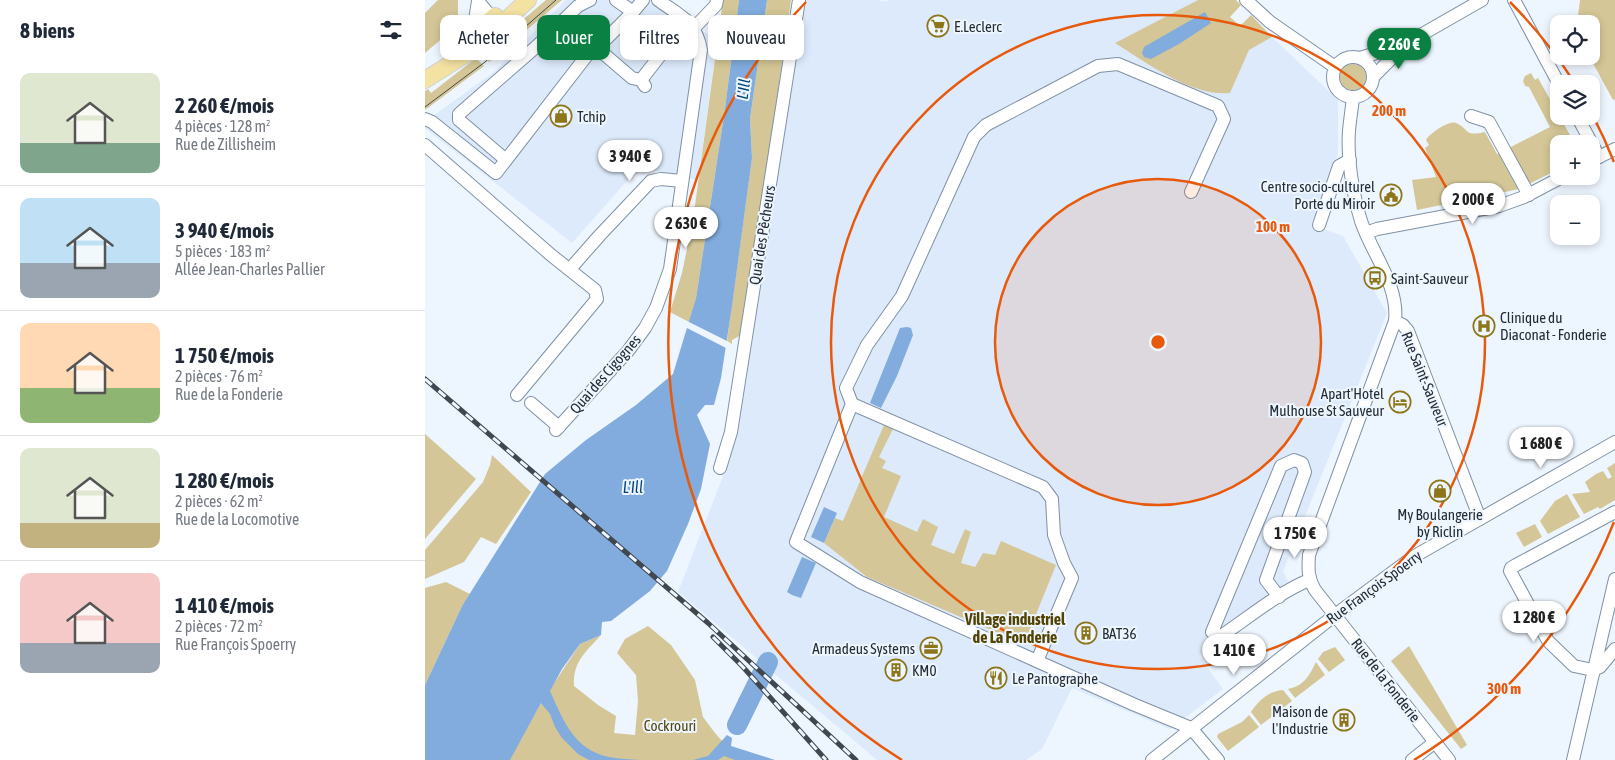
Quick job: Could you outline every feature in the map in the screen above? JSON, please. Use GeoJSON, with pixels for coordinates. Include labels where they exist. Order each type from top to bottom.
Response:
{"type":"FeatureCollection","features":[{"type":"Feature","properties":{"kind":"main road"},"geometry":{"type":"LineString","coordinates":[[496,15],[513,0]]}},
{"type":"Feature","properties":{"kind":"main road"},"geometry":{"type":"LineString","coordinates":[[429,77],[474,49],[528,0]]}},
{"type":"Feature","properties":{"kind":"main road"},"geometry":{"type":"LineString","coordinates":[[429,77],[447,60]]}},
{"type":"Feature","properties":{"kind":"street"},"geometry":{"type":"LineString","coordinates":[[478,0],[490,15]]}},
{"type":"Feature","properties":{"kind":"street"},"geometry":{"type":"LineString","coordinates":[[476,15],[478,0]]}},
{"type":"Feature","properties":{"kind":"street"},"geometry":{"type":"LineString","coordinates":[[506,160],[459,120],[459,114],[537,46],[578,6],[590,0]]}},
{"type":"Feature","properties":{"kind":"street"},"geometry":{"type":"LineString","coordinates":[[616,0],[633,12]]}},
{"type":"Feature","properties":{"kind":"street"},"geometry":{"type":"LineString","coordinates":[[610,35],[643,0]]}},
{"type":"Feature","properties":{"kind":"street"},"geometry":{"type":"LineString","coordinates":[[658,0],[678,15]]}},
{"type":"Feature","properties":{"kind":"street"},"geometry":{"type":"LineString","coordinates":[[698,18],[716,5],[717,0]]}},
{"type":"Feature","properties":{"kind":"street","name":"Quai des Pêcheurs"},"geometry":{"type":"LineString","coordinates":[[720,468],[731,432],[799,0]]}},
{"type":"Feature","properties":{"kind":"street"},"geometry":{"type":"LineString","coordinates":[[1246,0],[1270,22],[1335,67]]}},
{"type":"Feature","properties":{"kind":"street"},"geometry":{"type":"LineString","coordinates":[[1405,44],[1373,77],[1367,91],[1353,97],[1340,92],[1336,87],[1333,73],[1335,67],[1346,58],[1360,58],[1405,44],[1482,0]]}},
{"type":"Feature","properties":{"kind":"street"},"geometry":{"type":"LineString","coordinates":[[1514,0],[1554,75]]}},
{"type":"Feature","properties":{"kind":"street","name":"Quai des Cigognes"},"geometry":{"type":"LineString","coordinates":[[531,403],[557,428],[628,351],[645,328],[656,308],[669,269],[701,50],[698,38]]}},
{"type":"Feature","properties":{"kind":"street"},"geometry":{"type":"LineString","coordinates":[[1360,58],[1369,66],[1373,77]]}},
{"type":"Feature","properties":{"kind":"street"},"geometry":{"type":"LineString","coordinates":[[610,59],[632,78],[643,83],[659,60]]}},
{"type":"Feature","properties":{"kind":"street"},"geometry":{"type":"LineString","coordinates":[[428,121],[496,173],[584,60]]}},
{"type":"Feature","properties":{"kind":"street"},"geometry":{"type":"LineString","coordinates":[[1191,192],[1224,119],[1218,106],[1118,64],[1098,66],[986,125],[974,137],[901,296],[867,345],[846,388],[852,404],[796,542],[860,582],[1160,716],[1191,728],[1217,760]]}},
{"type":"Feature","properties":{"kind":"street","name":"Rue Saint-Sauveur"},"geometry":{"type":"LineString","coordinates":[[1353,97],[1349,132],[1350,160],[1356,202],[1366,233],[1394,297],[1395,321],[1403,325],[1408,332],[1480,519]]}},
{"type":"Feature","properties":{"kind":"street"},"geometry":{"type":"LineString","coordinates":[[1471,116],[1489,122],[1533,193]]}},
{"type":"Feature","properties":{"kind":"street"},"geometry":{"type":"LineString","coordinates":[[1498,121],[1533,193]]}},
{"type":"Feature","properties":{"kind":"street"},"geometry":{"type":"LineString","coordinates":[[425,145],[514,223],[595,290],[597,299],[517,395]]}},
{"type":"Feature","properties":{"kind":"street"},"geometry":{"type":"LineString","coordinates":[[1600,156],[1615,149]]}},
{"type":"Feature","properties":{"kind":"street"},"geometry":{"type":"LineString","coordinates":[[1319,225],[1339,166],[1350,160]]}},
{"type":"Feature","properties":{"kind":"street"},"geometry":{"type":"LineString","coordinates":[[571,269],[651,181],[661,179],[682,181]]}},
{"type":"Feature","properties":{"kind":"street"},"geometry":{"type":"LineString","coordinates":[[1366,233],[1377,229],[1499,206],[1533,193],[1550,184]]}},
{"type":"Feature","properties":{"kind":"street"},"geometry":{"type":"LineString","coordinates":[[1279,597],[1266,580],[1305,472],[1302,463],[1295,460],[1281,466],[1212,632],[1218,638],[1279,597],[1292,588],[1309,580],[1307,571],[1309,555],[1395,321]]}},
{"type":"Feature","properties":{"kind":"street"},"geometry":{"type":"LineString","coordinates":[[852,404],[1043,487],[1052,500],[1054,535],[1072,578],[1037,661]]}},
{"type":"Feature","properties":{"kind":"street","name":"Rue François Spoerry"},"geometry":{"type":"LineString","coordinates":[[1152,760],[1335,615],[1413,557],[1615,442]]}},
{"type":"Feature","properties":{"kind":"street"},"geometry":{"type":"LineString","coordinates":[[1615,512],[1510,570],[1548,640],[1574,666],[1593,670],[1600,667],[1615,649]]}},
{"type":"Feature","properties":{"kind":"street","name":"Rue de la Fonderie"},"geometry":{"type":"LineString","coordinates":[[1309,580],[1449,760]]}},
{"type":"Feature","properties":{"kind":"street"},"geometry":{"type":"LineString","coordinates":[[1573,760],[1615,581]]}},
{"type":"Feature","properties":{"kind":"street"},"geometry":{"type":"LineString","coordinates":[[1411,760],[1435,742]]}},
{"type":"Feature","properties":{"kind":"shaded area"},"geometry":{"type":"Polygon","coordinates":[[[566,0],[659,0],[680,15],[620,15],[620,60],[698,60],[698,28],[708,35],[708,60],[714,60],[698,180],[639,167],[572,243],[425,128],[425,122],[494,72],[506,60],[527,60],[527,39],[537,29],[537,60],[610,60],[610,15],[551,15],[566,0]]]}},
{"type":"Feature","properties":{"kind":"shaded area"},"geometry":{"type":"Polygon","coordinates":[[[805,0],[876,0],[888,2],[887,0],[1198,0],[1116,43],[1230,93],[1249,50],[1272,37],[1338,100],[1338,152],[1311,225],[1343,236],[1387,313],[1283,571],[1288,582],[1267,595],[1199,656],[1223,689],[1170,729],[1072,688],[1042,749],[1026,760],[877,760],[678,592],[732,449],[743,334],[782,64],[794,65],[795,60],[804,60],[804,15],[802,15],[805,0]]]}},
{"type":"Feature","properties":{"kind":"green space"},"geometry":{"type":"Polygon","coordinates":[[[438,0],[458,0],[458,15],[440,15],[440,40],[425,53],[425,13],[438,0]]]}},
{"type":"Feature","properties":{"kind":"green space"},"geometry":{"type":"Polygon","coordinates":[[[546,0],[562,0],[544,15],[537,15],[537,21],[527,30],[527,16],[546,0]]]}},
{"type":"Feature","properties":{"kind":"green space"},"geometry":{"type":"Polygon","coordinates":[[[723,0],[739,0],[737,15],[721,15],[723,0]]]}},
{"type":"Feature","properties":{"kind":"green space"},"geometry":{"type":"Polygon","coordinates":[[[767,0],[791,0],[789,15],[765,15],[767,0]]]}},
{"type":"Feature","properties":{"kind":"green space"},"geometry":{"type":"Polygon","coordinates":[[[1198,0],[1236,0],[1241,5],[1230,17],[1240,26],[1251,15],[1272,37],[1249,50],[1230,93],[1215,93],[1185,84],[1155,69],[1115,43],[1198,0]]]}},
{"type":"Feature","properties":{"kind":"green space"},"geometry":{"type":"Polygon","coordinates":[[[1580,0],[1615,0],[1615,99],[1613,100],[1594,65],[1600,65],[1600,15],[1578,15],[1580,0]]]}},
{"type":"Feature","properties":{"kind":"green space"},"geometry":{"type":"Polygon","coordinates":[[[473,60],[478,60],[484,66],[425,110],[425,91],[428,89],[431,93],[473,60]]]}},
{"type":"Feature","properties":{"kind":"green space"},"geometry":{"type":"Polygon","coordinates":[[[715,60],[731,60],[696,298],[689,322],[670,312],[682,273],[693,220],[715,60]]]}},
{"type":"Feature","properties":{"kind":"green space"},"geometry":{"type":"Polygon","coordinates":[[[758,60],[782,60],[743,334],[732,340],[732,344],[727,341],[752,158],[750,119],[758,60]]]}},
{"type":"Feature","properties":{"kind":"green space"},"geometry":{"type":"Polygon","coordinates":[[[1353,64],[1362,68],[1366,77],[1362,86],[1353,90],[1344,86],[1340,77],[1344,68],[1353,64]]]}},
{"type":"Feature","properties":{"kind":"green space"},"geometry":{"type":"Polygon","coordinates":[[[1531,73],[1535,80],[1538,78],[1550,99],[1550,125],[1564,125],[1570,135],[1550,135],[1550,174],[1519,189],[1417,210],[1412,180],[1436,177],[1425,148],[1429,145],[1426,140],[1435,131],[1449,124],[1456,123],[1467,132],[1473,134],[1485,132],[1497,154],[1550,127],[1529,87],[1525,86],[1523,81],[1525,76],[1531,73]]]}},
{"type":"Feature","properties":{"kind":"green space"},"geometry":{"type":"Polygon","coordinates":[[[884,425],[893,429],[879,457],[886,461],[882,468],[901,476],[884,517],[917,532],[923,519],[938,527],[931,545],[954,554],[965,529],[971,532],[961,563],[975,567],[983,553],[995,555],[1001,541],[1056,565],[1024,644],[867,577],[824,543],[835,518],[843,521],[884,425]]]}},
{"type":"Feature","properties":{"kind":"green space"},"geometry":{"type":"Polygon","coordinates":[[[425,434],[476,479],[425,539],[425,434]]]}},
{"type":"Feature","properties":{"kind":"green space"},"geometry":{"type":"Polygon","coordinates":[[[492,455],[531,492],[496,544],[481,537],[464,562],[425,579],[425,550],[483,482],[492,455]]]}},
{"type":"Feature","properties":{"kind":"green space"},"geometry":{"type":"Polygon","coordinates":[[[1615,463],[1615,500],[1600,509],[1598,507],[1584,514],[1572,494],[1590,492],[1585,482],[1603,471],[1608,479],[1612,477],[1607,468],[1615,463]]]}},
{"type":"Feature","properties":{"kind":"green space"},"geometry":{"type":"Polygon","coordinates":[[[1567,494],[1580,517],[1548,534],[1540,521],[1555,501],[1567,494]]]}},
{"type":"Feature","properties":{"kind":"green space"},"geometry":{"type":"Polygon","coordinates":[[[1535,524],[1542,537],[1524,547],[1516,533],[1535,524]]]}},
{"type":"Feature","properties":{"kind":"green space"},"geometry":{"type":"Polygon","coordinates":[[[446,582],[470,594],[462,606],[425,685],[425,588],[446,582]]]}},
{"type":"Feature","properties":{"kind":"green space","name":"Cockrouri"},"geometry":{"type":"Polygon","coordinates":[[[648,626],[671,645],[695,680],[703,717],[739,760],[509,760],[541,703],[580,644],[601,635],[581,658],[574,677],[574,686],[598,705],[616,716],[614,733],[635,735],[638,701],[636,675],[617,653],[625,639],[648,626]]]}},
{"type":"Feature","properties":{"kind":"green space"},"geometry":{"type":"Polygon","coordinates":[[[1409,646],[1467,745],[1461,749],[1391,661],[1409,646]]]}},
{"type":"Feature","properties":{"kind":"green space"},"geometry":{"type":"Polygon","coordinates":[[[1335,647],[1345,660],[1329,672],[1318,659],[1323,652],[1335,647]]]}},
{"type":"Feature","properties":{"kind":"green space"},"geometry":{"type":"Polygon","coordinates":[[[1316,662],[1325,675],[1295,698],[1288,689],[1302,683],[1316,662]]]}},
{"type":"Feature","properties":{"kind":"green space"},"geometry":{"type":"Polygon","coordinates":[[[1283,690],[1292,701],[1261,725],[1251,712],[1264,697],[1273,692],[1283,690]]]}},
{"type":"Feature","properties":{"kind":"green space"},"geometry":{"type":"Polygon","coordinates":[[[1249,715],[1259,727],[1228,751],[1217,737],[1218,734],[1242,722],[1249,715]]]}},
{"type":"Feature","properties":{"kind":"water"},"geometry":{"type":"Polygon","coordinates":[[[739,0],[767,0],[765,15],[737,15],[739,0]]]}},
{"type":"Feature","properties":{"kind":"water"},"geometry":{"type":"Polygon","coordinates":[[[1205,12],[1211,23],[1179,44],[1151,59],[1144,57],[1142,53],[1144,47],[1205,12]]]}},
{"type":"Feature","properties":{"kind":"water","name":"L'Ill"},"geometry":{"type":"Polygon","coordinates":[[[731,60],[758,60],[750,119],[752,158],[721,378],[714,405],[705,405],[697,415],[710,444],[701,489],[667,571],[650,591],[611,621],[602,622],[601,635],[580,644],[562,669],[550,691],[565,723],[578,741],[587,748],[609,757],[640,760],[589,760],[578,754],[562,738],[550,714],[541,703],[510,760],[425,760],[425,685],[462,606],[545,474],[586,440],[636,405],[673,374],[696,298],[731,60]]]}},
{"type":"Feature","properties":{"kind":"water"},"geometry":{"type":"Polygon","coordinates":[[[900,328],[911,328],[913,335],[897,376],[881,408],[870,403],[900,328]]]}},
{"type":"Feature","properties":{"kind":"water"},"geometry":{"type":"Polygon","coordinates":[[[824,507],[837,513],[824,543],[811,537],[824,507]]]}},
{"type":"Feature","properties":{"kind":"water"},"geometry":{"type":"Polygon","coordinates":[[[802,557],[816,563],[801,598],[787,592],[802,557]]]}},
{"type":"Feature","properties":{"kind":"water"},"geometry":{"type":"Polygon","coordinates":[[[747,687],[757,695],[739,726],[734,724],[739,698],[747,687]]]}},
{"type":"Feature","properties":{"kind":"water"},"geometry":{"type":"Polygon","coordinates":[[[727,735],[732,738],[731,746],[775,760],[735,760],[724,756],[718,760],[693,760],[708,756],[727,735]]]}},
{"type":"Feature","properties":{"kind":"pier"},"geometry":{"type":"Polygon","coordinates":[[[687,321],[729,342],[728,349],[685,327],[687,321]]]}},
{"type":"Feature","properties":{"kind":"waterway"},"geometry":{"type":"LineString","coordinates":[[737,725],[768,662]]}},
{"type":"Feature","properties":{"kind":"tram line"},"geometry":{"type":"LineString","coordinates":[[425,107],[485,62],[556,0]]}},
{"type":"Feature","properties":{"kind":"railway"},"geometry":{"type":"LineString","coordinates":[[425,379],[708,623],[856,760]]}},
{"type":"Feature","properties":{"kind":"railway"},"geometry":{"type":"LineString","coordinates":[[713,637],[743,667],[826,760]]}},
{"type":"Feature","properties":{"kind":"place","name":"E.Leclerc"},"geometry":{"type":"Point","coordinates":[938,26]}},
{"type":"Feature","properties":{"kind":"place","name":"Tchip"},"geometry":{"type":"Point","coordinates":[561,116]}},
{"type":"Feature","properties":{"kind":"place","name":"Centre socio-culturel Porte du Miroir"},"geometry":{"type":"Point","coordinates":[1391,195]}},
{"type":"Feature","properties":{"kind":"place","name":"Saint-Sauveur"},"geometry":{"type":"Point","coordinates":[1375,278]}},
{"type":"Feature","properties":{"kind":"place","name":"Clinique du Diaconat - Fonderie"},"geometry":{"type":"Point","coordinates":[1484,326]}},
{"type":"Feature","properties":{"kind":"place","name":"Apart'Hotel Mulhouse St Sauveur"},"geometry":{"type":"Point","coordinates":[1400,402]}},
{"type":"Feature","properties":{"kind":"place","name":"My Boulangerie by Riclin"},"geometry":{"type":"Point","coordinates":[1440,491]}},
{"type":"Feature","properties":{"kind":"place","name":"BAT36"},"geometry":{"type":"Point","coordinates":[1086,633]}},
{"type":"Feature","properties":{"kind":"place","name":"Armadeus Systems"},"geometry":{"type":"Point","coordinates":[931,648]}},
{"type":"Feature","properties":{"kind":"place","name":"KM0"},"geometry":{"type":"Point","coordinates":[896,670]}},
{"type":"Feature","properties":{"kind":"place","name":"Le Pantographe"},"geometry":{"type":"Point","coordinates":[996,678]}},
{"type":"Feature","properties":{"kind":"place","name":"Maison de l'Industrie"},"geometry":{"type":"Point","coordinates":[1344,720]}},
{"type":"Feature","properties":{"kind":"district","name":"Village industriel de La Fonderie"},"geometry":{"type":"Point","coordinates":[1015,628]}}]}
